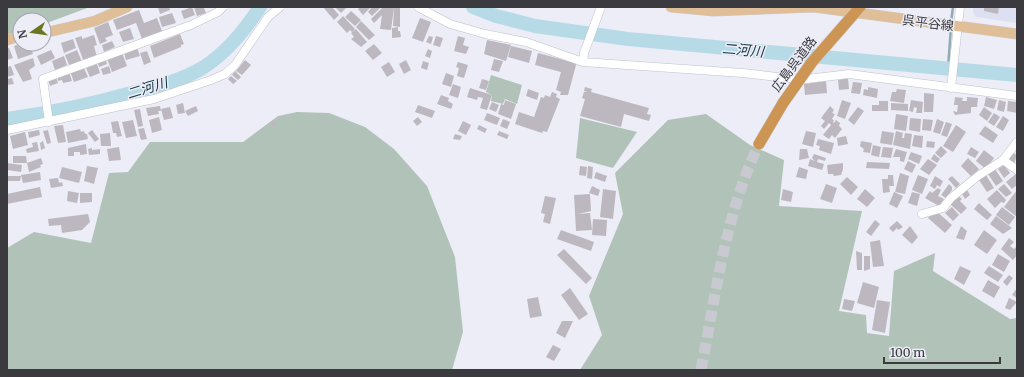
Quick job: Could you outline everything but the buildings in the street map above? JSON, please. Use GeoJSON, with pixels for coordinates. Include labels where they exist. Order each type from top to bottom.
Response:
{"type":"FeatureCollection","features":[{"type":"Feature","properties":{"kind":"highway","name":"広島呉道路"},"geometry":{"type":"LineString","coordinates":[[760,144],[783,103],[812,62],[860,7]]}},
{"type":"Feature","properties":{"kind":"main road"},"geometry":{"type":"LineString","coordinates":[[52,31],[95,22],[127,7]]}},
{"type":"Feature","properties":{"kind":"main road","name":"呉平谷線"},"geometry":{"type":"LineString","coordinates":[[671,7],[714,11],[814,7],[958,32],[1017,34]]}},
{"type":"Feature","properties":{"kind":"street"},"geometry":{"type":"LineString","coordinates":[[49,122],[43,80],[191,24],[218,12],[223,7]]}},
{"type":"Feature","properties":{"kind":"street"},"geometry":{"type":"LineString","coordinates":[[7,130],[154,98],[211,80],[225,74],[235,65],[268,17],[280,7]]}},
{"type":"Feature","properties":{"kind":"street"},"geometry":{"type":"LineString","coordinates":[[418,7],[450,24],[485,34],[526,42],[583,62],[807,79],[849,74],[951,86],[1017,96]]}},
{"type":"Feature","properties":{"kind":"street"},"geometry":{"type":"LineString","coordinates":[[951,86],[960,7]]}},
{"type":"Feature","properties":{"kind":"street"},"geometry":{"type":"LineString","coordinates":[[583,62],[584,52],[600,9]]}},
{"type":"Feature","properties":{"kind":"street"},"geometry":{"type":"LineString","coordinates":[[922,214],[942,208],[951,198],[978,176],[1003,160],[1017,142]]}},
{"type":"Feature","properties":{"kind":"street"},"geometry":{"type":"LineString","coordinates":[[1003,160],[1017,170]]}},
{"type":"Feature","properties":{"kind":"shaded area"},"geometry":{"type":"Polygon","coordinates":[[[973,7],[1017,7],[1017,23],[976,17],[973,12],[973,7]]]}},
{"type":"Feature","properties":{"kind":"green space"},"geometry":{"type":"Polygon","coordinates":[[[7,7],[90,7],[52,21],[52,12],[12,12],[12,33],[7,35],[7,7]]]}},
{"type":"Feature","properties":{"kind":"green space"},"geometry":{"type":"Polygon","coordinates":[[[491,75],[522,85],[517,104],[505,99],[503,104],[491,101],[492,95],[486,92],[491,75]]]}},
{"type":"Feature","properties":{"kind":"green space"},"geometry":{"type":"Polygon","coordinates":[[[297,112],[329,113],[365,127],[394,149],[427,186],[455,257],[463,332],[452,370],[7,370],[7,248],[34,232],[91,243],[109,173],[128,172],[150,142],[243,142],[278,116],[297,112]]]}},
{"type":"Feature","properties":{"kind":"green space"},"geometry":{"type":"Polygon","coordinates":[[[706,114],[750,145],[784,160],[779,206],[862,211],[839,311],[866,315],[867,333],[889,336],[894,271],[935,253],[933,271],[1010,319],[1017,318],[1017,370],[580,370],[602,335],[589,296],[623,214],[615,173],[668,120],[706,114]]]}},
{"type":"Feature","properties":{"kind":"green space"},"geometry":{"type":"Polygon","coordinates":[[[580,118],[637,132],[613,168],[576,158],[580,118]]]}},
{"type":"Feature","properties":{"kind":"waterway","name":"二河川"},"geometry":{"type":"LineString","coordinates":[[7,119],[55,111],[103,100],[162,85],[188,76],[204,67],[220,55],[242,32],[260,7]]}},
{"type":"Feature","properties":{"kind":"waterway","name":"二河川"},"geometry":{"type":"LineString","coordinates":[[473,7],[496,16],[535,26],[628,39],[1017,75]]}},
{"type":"Feature","properties":{"kind":"waterway"},"geometry":{"type":"LineString","coordinates":[[951,22],[953,7]]}},
{"type":"Feature","properties":{"kind":"waterway"},"geometry":{"type":"LineString","coordinates":[[948,68],[951,27]]}},
{"type":"Feature","properties":{"kind":"tunnel"},"geometry":{"type":"LineString","coordinates":[[701,370],[717,284],[730,227],[747,171],[759,144]]}}]}
